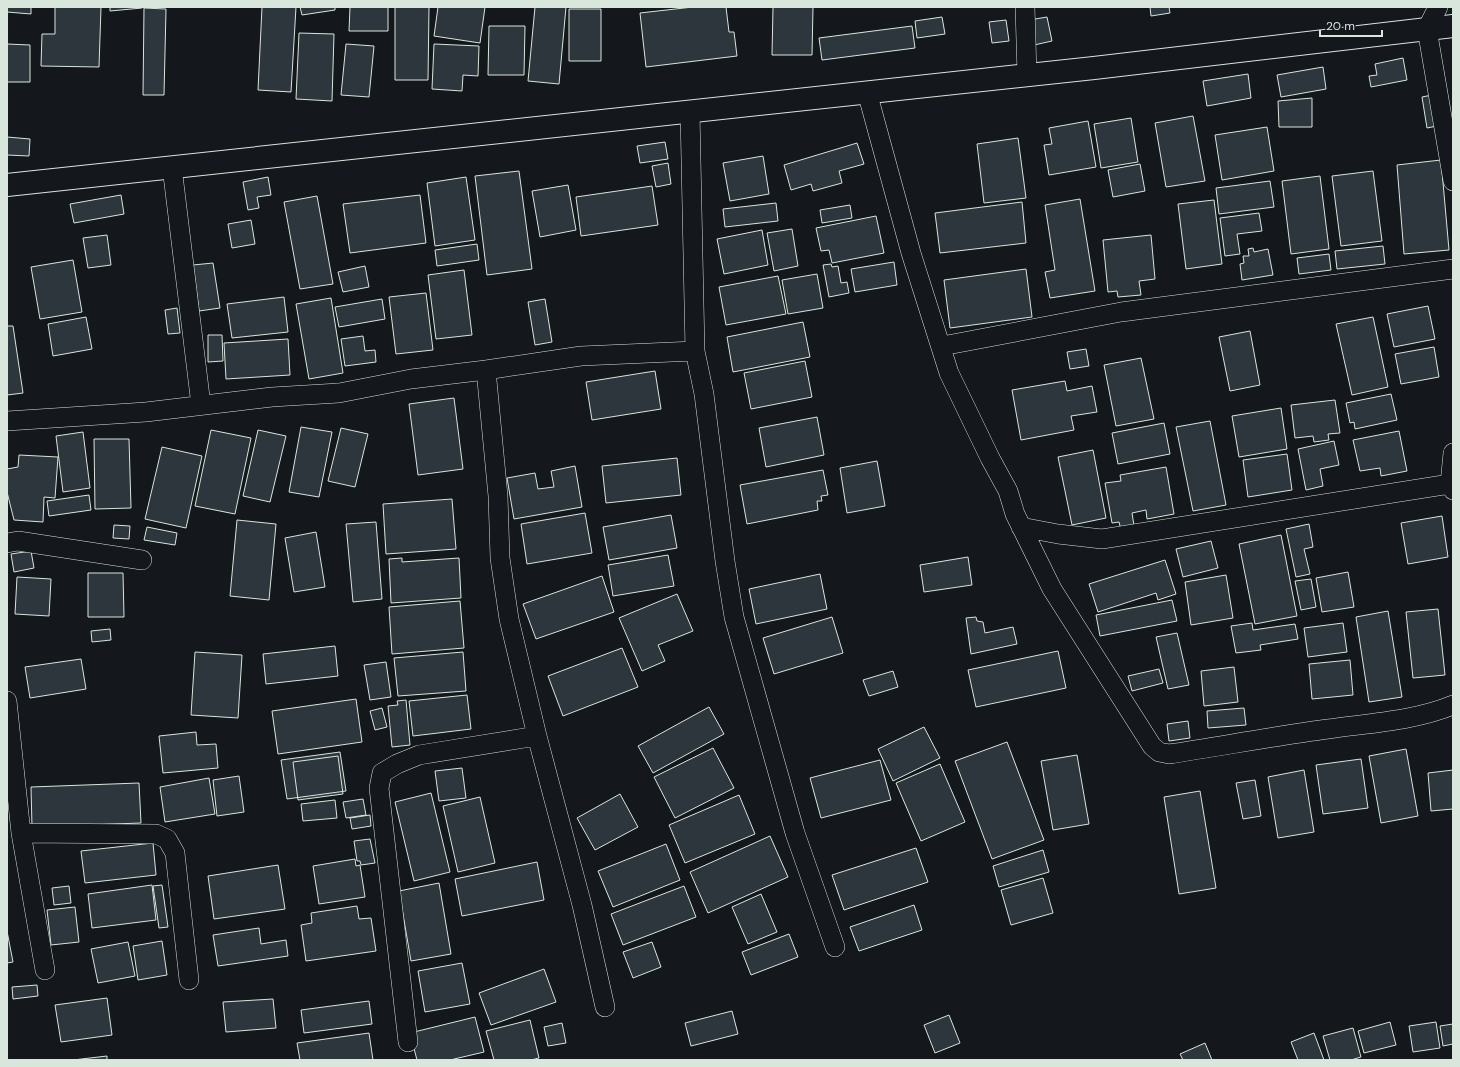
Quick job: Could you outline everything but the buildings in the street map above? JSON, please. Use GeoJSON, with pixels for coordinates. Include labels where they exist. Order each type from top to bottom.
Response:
{"type":"FeatureCollection","features":[{"type":"Feature","properties":{"kind":"main road"},"geometry":{"type":"LineString","coordinates":[[7,185],[1027,75],[1453,26]]}},
{"type":"Feature","properties":{"kind":"street"},"geometry":{"type":"LineString","coordinates":[[1025,7],[1027,75]]}},
{"type":"Feature","properties":{"kind":"street"},"geometry":{"type":"LineString","coordinates":[[1438,7],[1427,29],[1453,181]]}},
{"type":"Feature","properties":{"kind":"street"},"geometry":{"type":"LineString","coordinates":[[867,92],[911,252],[942,346],[949,374],[990,458],[1008,491],[1015,514],[1052,589],[1148,739],[1159,752],[1169,754],[1286,735],[1407,718],[1436,712],[1453,705]]}},
{"type":"Feature","properties":{"kind":"street"},"geometry":{"type":"LineString","coordinates":[[690,112],[695,351],[704,394],[725,561],[734,617],[795,833],[835,947]]}},
{"type":"Feature","properties":{"kind":"street"},"geometry":{"type":"LineString","coordinates":[[172,168],[201,405]]}},
{"type":"Feature","properties":{"kind":"street"},"geometry":{"type":"LineString","coordinates":[[942,346],[1121,312],[1453,269]]}},
{"type":"Feature","properties":{"kind":"street"},"geometry":{"type":"LineString","coordinates":[[7,421],[146,412],[272,398],[339,393],[411,379],[581,356],[695,351]]}},
{"type":"Feature","properties":{"kind":"street"},"geometry":{"type":"LineString","coordinates":[[486,370],[498,496],[500,558],[509,619],[537,736],[582,905],[604,1007]]}},
{"type":"Feature","properties":{"kind":"street"},"geometry":{"type":"LineString","coordinates":[[1022,527],[1058,534],[1102,539],[1451,487],[1453,453]]}},
{"type":"Feature","properties":{"kind":"street"},"geometry":{"type":"LineString","coordinates":[[7,543],[18,541],[142,560]]}},
{"type":"Feature","properties":{"kind":"street"},"geometry":{"type":"LineString","coordinates":[[7,702],[21,833],[45,970]]}},
{"type":"Feature","properties":{"kind":"street"},"geometry":{"type":"LineString","coordinates":[[408,1042],[379,788],[382,773],[397,764],[419,756],[537,736]]}},
{"type":"Feature","properties":{"kind":"street"},"geometry":{"type":"LineString","coordinates":[[21,833],[156,834],[167,839],[175,853],[189,980]]}}]}
